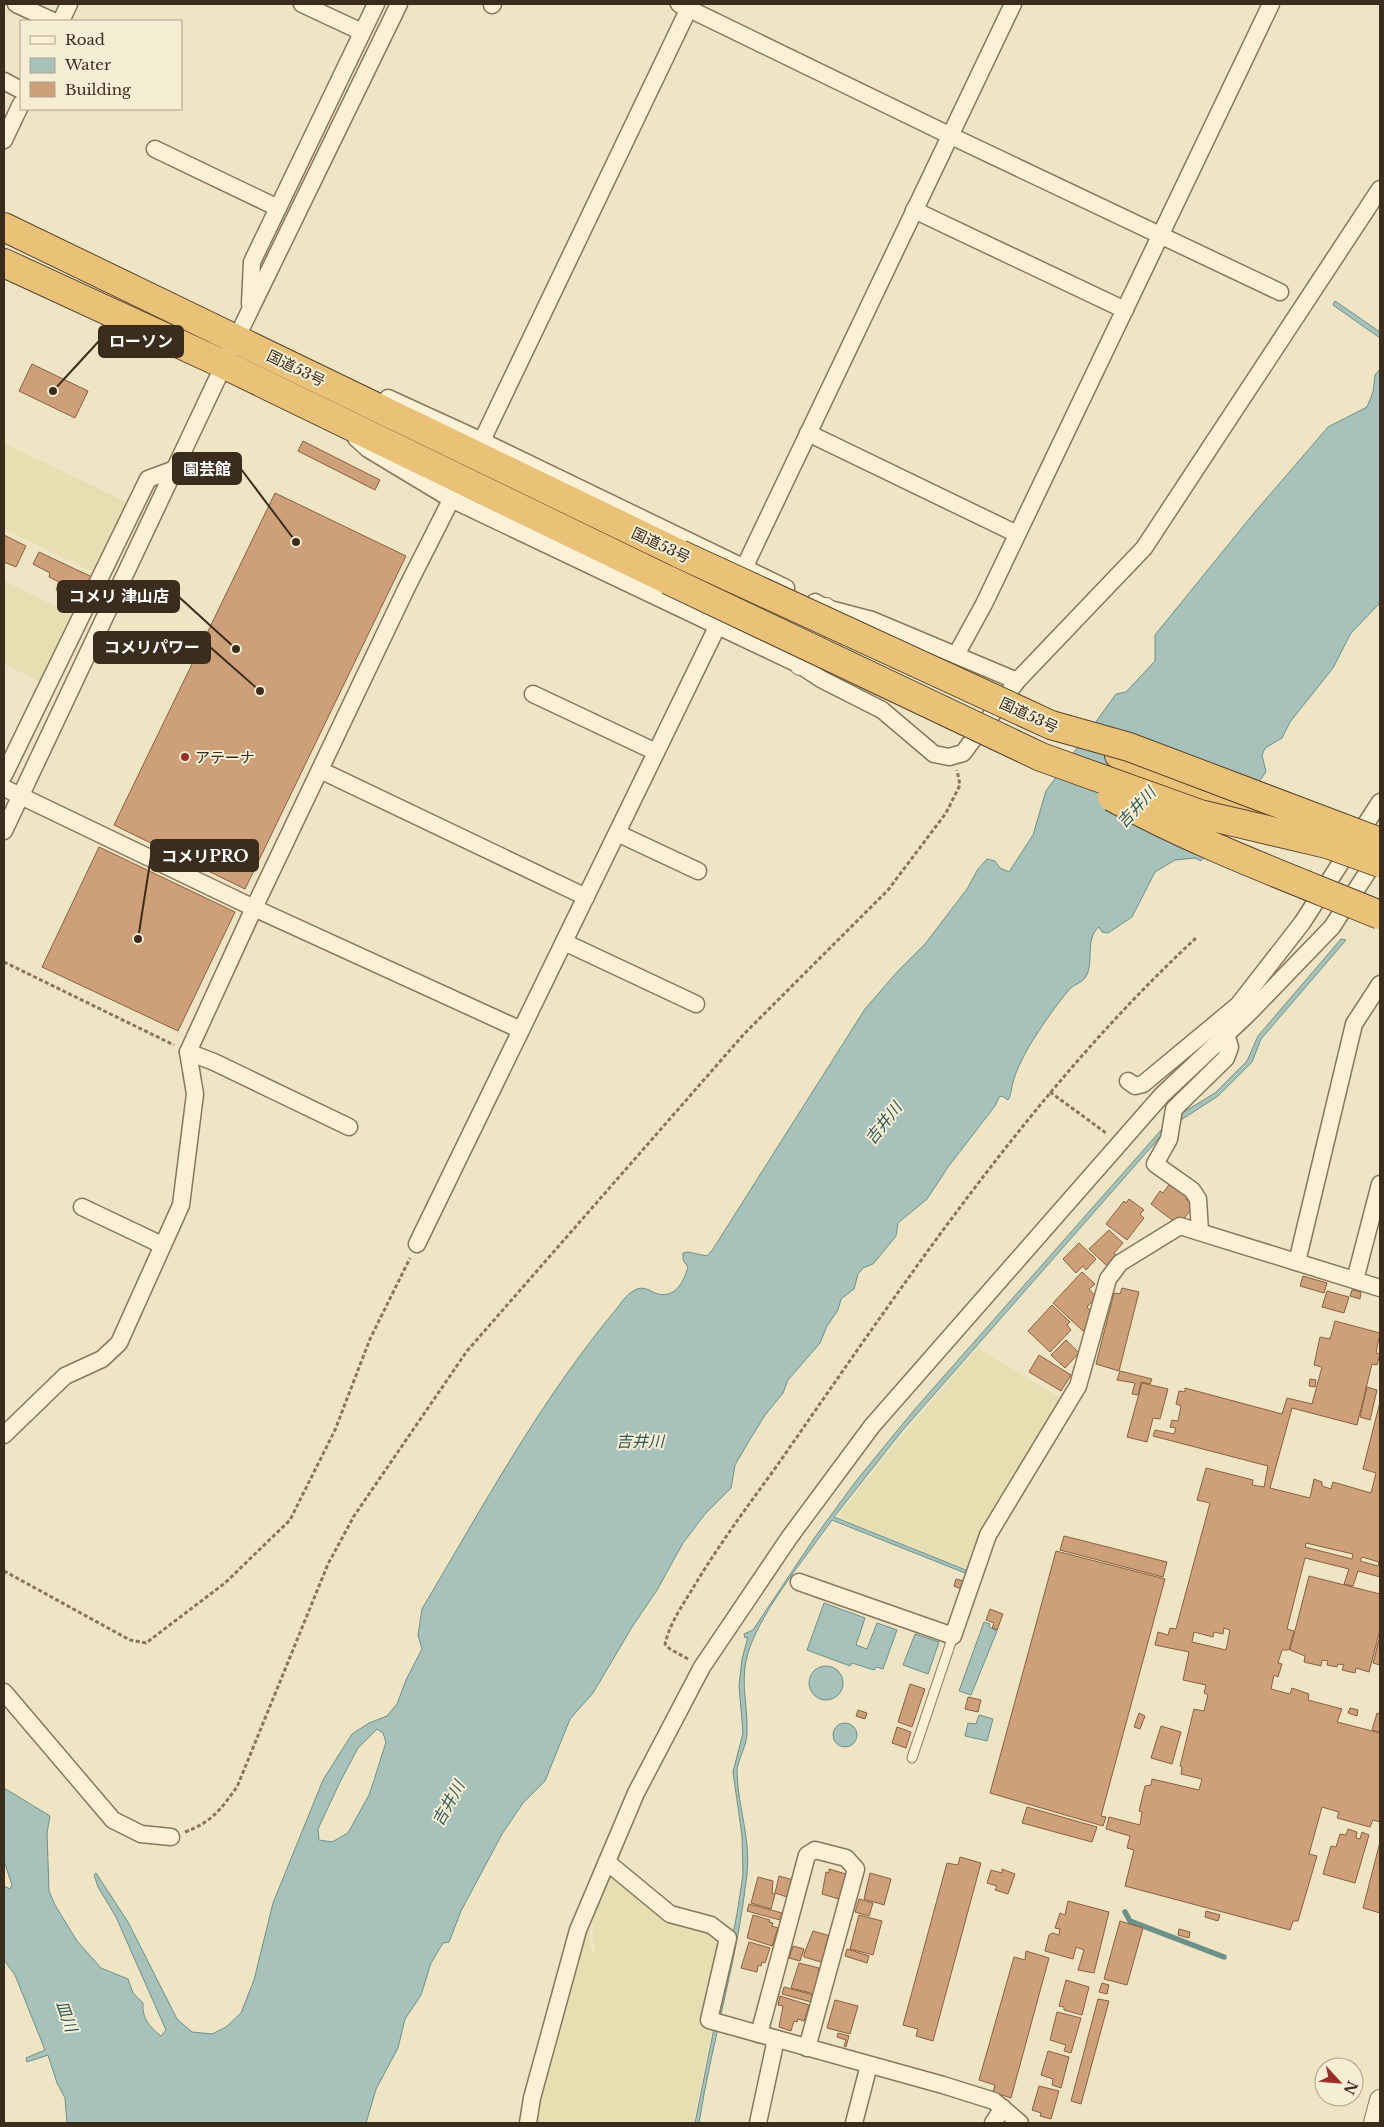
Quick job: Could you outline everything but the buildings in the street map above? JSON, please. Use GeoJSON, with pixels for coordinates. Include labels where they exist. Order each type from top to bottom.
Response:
{"type":"FeatureCollection","features":[{"type":"Feature","properties":{"kind":"highway","name":"国道53号"},"geometry":{"type":"LineString","coordinates":[[4,227],[304,372],[478,448],[680,554],[1191,788],[1380,864]]}},
{"type":"Feature","properties":{"kind":"highway","name":"国道53号"},"geometry":{"type":"LineString","coordinates":[[4,263],[338,419],[456,489],[627,560],[1041,757],[1200,814],[1327,844]]}},
{"type":"Feature","properties":{"kind":"highway"},"geometry":{"type":"LineString","coordinates":[[304,372],[381,420],[454,455],[461,462],[456,489]]}},
{"type":"Feature","properties":{"kind":"highway"},"geometry":{"type":"LineString","coordinates":[[478,448],[481,471],[489,480],[570,520],[627,560]]}},
{"type":"Feature","properties":{"kind":"highway"},"geometry":{"type":"LineString","coordinates":[[1051,725],[1129,747],[1380,842]]}},
{"type":"Feature","properties":{"kind":"highway"},"geometry":{"type":"LineString","coordinates":[[1041,757],[1141,813],[1247,860],[1380,915]]}},
{"type":"Feature","properties":{"kind":"street"},"geometry":{"type":"LineString","coordinates":[[16,4],[51,20]]}},
{"type":"Feature","properties":{"kind":"street"},"geometry":{"type":"LineString","coordinates":[[61,20],[69,4]]}},
{"type":"Feature","properties":{"kind":"street"},"geometry":{"type":"LineString","coordinates":[[302,4],[362,32]]}},
{"type":"Feature","properties":{"kind":"street"},"geometry":{"type":"LineString","coordinates":[[250,311],[252,262],[376,4]]}},
{"type":"Feature","properties":{"kind":"street"},"geometry":{"type":"LineString","coordinates":[[4,831],[236,339],[399,4]]}},
{"type":"Feature","properties":{"kind":"street"},"geometry":{"type":"LineString","coordinates":[[744,568],[1012,4]]}},
{"type":"Feature","properties":{"kind":"street"},"geometry":{"type":"LineString","coordinates":[[956,655],[984,604],[1271,4]]}},
{"type":"Feature","properties":{"kind":"street"},"geometry":{"type":"LineString","coordinates":[[1017,681],[872,620],[826,608],[744,568],[478,448],[686,5],[949,135],[1280,292]]}},
{"type":"Feature","properties":{"kind":"street"},"geometry":{"type":"LineString","coordinates":[[4,81],[20,89]]}},
{"type":"Feature","properties":{"kind":"street"},"geometry":{"type":"LineString","coordinates":[[4,140],[20,106]]}},
{"type":"Feature","properties":{"kind":"street"},"geometry":{"type":"LineString","coordinates":[[155,149],[278,208]]}},
{"type":"Feature","properties":{"kind":"street"},"geometry":{"type":"LineString","coordinates":[[4,1435],[66,1376],[102,1359],[119,1343],[181,1205],[195,1094],[188,1052],[254,908],[456,489],[718,626],[800,665],[821,679],[882,710],[934,754],[954,756],[963,753],[1017,681],[1144,548],[1380,188]]}},
{"type":"Feature","properties":{"kind":"street"},"geometry":{"type":"LineString","coordinates":[[914,210],[1124,310]]}},
{"type":"Feature","properties":{"kind":"street"},"geometry":{"type":"LineString","coordinates":[[808,433],[1017,534]]}},
{"type":"Feature","properties":{"kind":"street"},"geometry":{"type":"LineString","coordinates":[[4,776],[148,480],[175,469]]}},
{"type":"Feature","properties":{"kind":"street"},"geometry":{"type":"LineString","coordinates":[[800,665],[826,608]]}},
{"type":"Feature","properties":{"kind":"street"},"geometry":{"type":"LineString","coordinates":[[417,1244],[718,626]]}},
{"type":"Feature","properties":{"kind":"street"},"geometry":{"type":"LineString","coordinates":[[533,694],[656,752]]}},
{"type":"Feature","properties":{"kind":"street"},"geometry":{"type":"LineString","coordinates":[[320,770],[586,896]]}},
{"type":"Feature","properties":{"kind":"street"},"geometry":{"type":"LineString","coordinates":[[4,788],[254,908],[521,1030]]}},
{"type":"Feature","properties":{"kind":"street"},"geometry":{"type":"LineString","coordinates":[[1128,1082],[1135,1086],[1143,1084],[1239,1004],[1302,923],[1380,802]]}},
{"type":"Feature","properties":{"kind":"street"},"geometry":{"type":"LineString","coordinates":[[616,833],[698,871]]}},
{"type":"Feature","properties":{"kind":"street"},"geometry":{"type":"LineString","coordinates":[[528,2123],[534,2090],[578,1930],[636,1793],[702,1667],[789,1538],[872,1426],[1162,1095],[1248,1014],[1332,927],[1380,852]]}},
{"type":"Feature","properties":{"kind":"street"},"geometry":{"type":"LineString","coordinates":[[564,942],[696,1004]]}},
{"type":"Feature","properties":{"kind":"street"},"geometry":{"type":"LineString","coordinates":[[1297,1262],[1354,1024],[1380,984]]}},
{"type":"Feature","properties":{"kind":"street"},"geometry":{"type":"LineString","coordinates":[[1200,1232],[1200,1213],[1198,1199],[1195,1194],[1155,1164],[1169,1139],[1174,1109],[1226,1058],[1230,1047],[1226,1034],[1239,1004]]}},
{"type":"Feature","properties":{"kind":"street"},"geometry":{"type":"LineString","coordinates":[[188,1052],[214,1062],[349,1126]]}},
{"type":"Feature","properties":{"kind":"street"},"geometry":{"type":"LineString","coordinates":[[1355,1280],[1380,1184]]}},
{"type":"Feature","properties":{"kind":"street"},"geometry":{"type":"LineString","coordinates":[[82,1207],[162,1245]]}},
{"type":"Feature","properties":{"kind":"street"},"geometry":{"type":"LineString","coordinates":[[799,1582],[953,1636],[988,1535],[1078,1386],[1108,1279],[1120,1262],[1166,1233],[1180,1226],[1380,1288]]}},
{"type":"Feature","properties":{"kind":"street"},"geometry":{"type":"LineString","coordinates":[[4,1692],[113,1820],[141,1834],[171,1837]]}},
{"type":"Feature","properties":{"kind":"street"},"geometry":{"type":"LineString","coordinates":[[759,2034],[807,1856],[815,1850],[846,1858],[856,1869],[807,2048]]}},
{"type":"Feature","properties":{"kind":"street"},"geometry":{"type":"LineString","coordinates":[[607,1862],[670,1914],[711,1925],[728,1938],[709,2020],[994,2101],[1020,2123]]}},
{"type":"Feature","properties":{"kind":"street"},"geometry":{"type":"LineString","coordinates":[[758,2123],[776,2039]]}},
{"type":"Feature","properties":{"kind":"street"},"geometry":{"type":"LineString","coordinates":[[854,2123],[869,2065]]}},
{"type":"Feature","properties":{"kind":"street"},"geometry":{"type":"LineString","coordinates":[[1374,2123],[1380,2100]]}},
{"type":"Feature","properties":{"kind":"street"},"geometry":{"type":"LineString","coordinates":[[993,2123],[1002,2108]]}},
{"type":"Feature","properties":{"kind":"lane"},"geometry":{"type":"LineString","coordinates":[[912,1758],[953,1636]]}},
{"type":"Feature","properties":{"kind":"path"},"geometry":{"type":"LineString","coordinates":[[171,1837],[199,1827],[217,1814],[237,1787],[332,1556],[354,1516],[466,1351],[744,1034],[888,890],[927,840],[950,806],[960,785],[954,756]]}},
{"type":"Feature","properties":{"kind":"path"},"geometry":{"type":"LineString","coordinates":[[702,1667],[670,1650],[665,1644],[669,1628],[706,1567],[960,1209],[1050,1092],[1134,998],[1196,938]]}},
{"type":"Feature","properties":{"kind":"path"},"geometry":{"type":"LineString","coordinates":[[4,962],[188,1052]]}},
{"type":"Feature","properties":{"kind":"path"},"geometry":{"type":"LineString","coordinates":[[1050,1092],[1101,1131],[1123,1140]]}},
{"type":"Feature","properties":{"kind":"path"},"geometry":{"type":"LineString","coordinates":[[4,1571],[130,1640],[146,1643],[225,1583],[290,1520],[335,1430],[370,1339],[417,1244]]}},
{"type":"Feature","properties":{"kind":"shaded area"},"geometry":{"type":"Polygon","coordinates":[[[4,443],[128,503],[95,573],[4,529],[4,443]]]}},
{"type":"Feature","properties":{"kind":"shaded area"},"geometry":{"type":"Polygon","coordinates":[[[4,581],[76,617],[43,683],[4,664],[4,581]]]}},
{"type":"Feature","properties":{"kind":"shaded area"},"geometry":{"type":"Polygon","coordinates":[[[978,1348],[1063,1400],[971,1570],[837,1517],[894,1445],[978,1348]]]}},
{"type":"Feature","properties":{"kind":"shaded area"},"geometry":{"type":"Polygon","coordinates":[[[611,1877],[618,1878],[709,1932],[719,1946],[704,2026],[712,2029],[693,2123],[534,2123],[539,2098],[589,1919],[590,1947],[595,1954],[591,1914],[607,1879],[611,1877]]]}},
{"type":"Feature","properties":{"kind":"water"},"geometry":{"type":"Polygon","coordinates":[[[1335,301],[1380,332],[1380,338],[1333,305],[1335,301]]]}},
{"type":"Feature","properties":{"kind":"water","name":"吉井川"},"geometry":{"type":"Polygon","coordinates":[[[1380,369],[1380,603],[1351,633],[1333,668],[1290,722],[1282,738],[1265,748],[1262,755],[1266,772],[1201,861],[1195,858],[1175,860],[1155,872],[1132,917],[1108,933],[1102,932],[1099,927],[1095,932],[1092,938],[1088,972],[1085,978],[1072,987],[1054,1008],[1036,1035],[1017,1069],[1008,1100],[1002,1096],[999,1097],[995,1106],[948,1167],[927,1199],[898,1223],[896,1236],[873,1264],[863,1268],[858,1274],[854,1289],[841,1299],[838,1310],[827,1326],[820,1343],[788,1380],[783,1393],[765,1415],[735,1465],[731,1488],[705,1514],[683,1543],[657,1590],[632,1627],[593,1693],[570,1719],[545,1781],[523,1803],[502,1834],[461,1911],[449,1942],[443,1943],[431,1963],[421,1995],[405,2019],[398,2048],[376,2089],[366,2123],[67,2123],[65,2098],[57,2083],[48,2055],[27,2062],[26,2058],[45,2050],[15,1975],[4,1960],[4,1886],[10,1889],[12,1885],[4,1861],[4,1788],[50,1816],[47,1833],[49,1891],[55,1905],[77,1941],[101,1968],[128,1979],[133,1993],[143,2003],[145,2018],[153,2029],[161,2036],[166,2030],[116,1917],[98,1887],[94,1875],[96,1873],[128,1922],[177,2019],[192,2032],[212,2034],[226,2027],[241,2013],[254,1980],[273,1903],[323,1780],[352,1734],[369,1723],[387,1716],[397,1704],[406,1680],[422,1649],[418,1635],[422,1609],[514,1454],[563,1379],[628,1295],[640,1288],[664,1295],[674,1291],[681,1283],[688,1267],[683,1260],[683,1253],[688,1252],[707,1256],[713,1249],[865,1009],[897,972],[925,944],[967,889],[978,869],[987,859],[995,861],[1000,868],[1009,872],[1033,835],[1046,791],[1116,694],[1126,692],[1155,661],[1155,635],[1254,513],[1328,427],[1367,407],[1373,392],[1375,375],[1380,369]],[[377,1729],[358,1748],[318,1829],[319,1840],[332,1842],[348,1833],[369,1795],[386,1742],[383,1733],[377,1729]]]}},
{"type":"Feature","properties":{"kind":"water"},"geometry":{"type":"Polygon","coordinates":[[[1341,939],[1346,940],[1261,1039],[1252,1062],[1218,1096],[1167,1129],[902,1431],[834,1517],[971,1572],[970,1575],[832,1520],[782,1589],[759,1626],[746,1661],[744,1679],[747,1733],[737,1773],[746,1836],[747,1874],[738,1937],[699,2123],[695,2123],[737,1914],[743,1875],[742,1836],[733,1772],[743,1733],[739,1686],[742,1659],[748,1637],[745,1638],[744,1634],[753,1630],[815,1537],[856,1481],[915,1409],[1169,1121],[1215,1093],[1247,1061],[1258,1036],[1341,939]]]}},
{"type":"Feature","properties":{"kind":"water"},"geometry":{"type":"Polygon","coordinates":[[[824,1603],[865,1618],[856,1645],[867,1649],[877,1623],[897,1630],[883,1669],[877,1667],[874,1670],[852,1663],[850,1666],[807,1650],[824,1603]]]}},
{"type":"Feature","properties":{"kind":"water"},"geometry":{"type":"Polygon","coordinates":[[[984,1622],[990,1624],[989,1627],[997,1631],[971,1695],[959,1691],[984,1622]]]}},
{"type":"Feature","properties":{"kind":"water"},"geometry":{"type":"Polygon","coordinates":[[[915,1634],[939,1642],[928,1674],[903,1665],[915,1634]]]}},
{"type":"Feature","properties":{"kind":"water"},"geometry":{"type":"Polygon","coordinates":[[[826,1666],[838,1671],[843,1683],[838,1695],[826,1700],[814,1695],[809,1683],[814,1671],[826,1666]]]}},
{"type":"Feature","properties":{"kind":"water"},"geometry":{"type":"Polygon","coordinates":[[[979,1715],[993,1719],[987,1741],[965,1736],[968,1723],[976,1724],[979,1715]]]}},
{"type":"Feature","properties":{"kind":"water"},"geometry":{"type":"Polygon","coordinates":[[[845,1723],[853,1727],[857,1735],[853,1743],[845,1747],[837,1743],[833,1735],[837,1727],[845,1723]]]}},
{"type":"Feature","properties":{"kind":"waterway"},"geometry":{"type":"LineString","coordinates":[[1125,1912],[1130,1921],[1224,1957]]}},
{"type":"Feature","properties":{"kind":"place","name":"ローソン"},"geometry":{"type":"Point","coordinates":[53,391]}},
{"type":"Feature","properties":{"kind":"place","name":"園芸館"},"geometry":{"type":"Point","coordinates":[296,542]}},
{"type":"Feature","properties":{"kind":"place","name":"コメリ 津山店"},"geometry":{"type":"Point","coordinates":[236,649]}},
{"type":"Feature","properties":{"kind":"place","name":"コメリパワー"},"geometry":{"type":"Point","coordinates":[260,691]}},
{"type":"Feature","properties":{"kind":"place","name":"アテーナ"},"geometry":{"type":"Point","coordinates":[185,757]}},
{"type":"Feature","properties":{"kind":"place","name":"コメリPRO"},"geometry":{"type":"Point","coordinates":[138,939]}},
{"type":"Feature","properties":{"kind":"water label","name":"皿川"},"geometry":{"type":"Point","coordinates":[67,2016]}}]}
